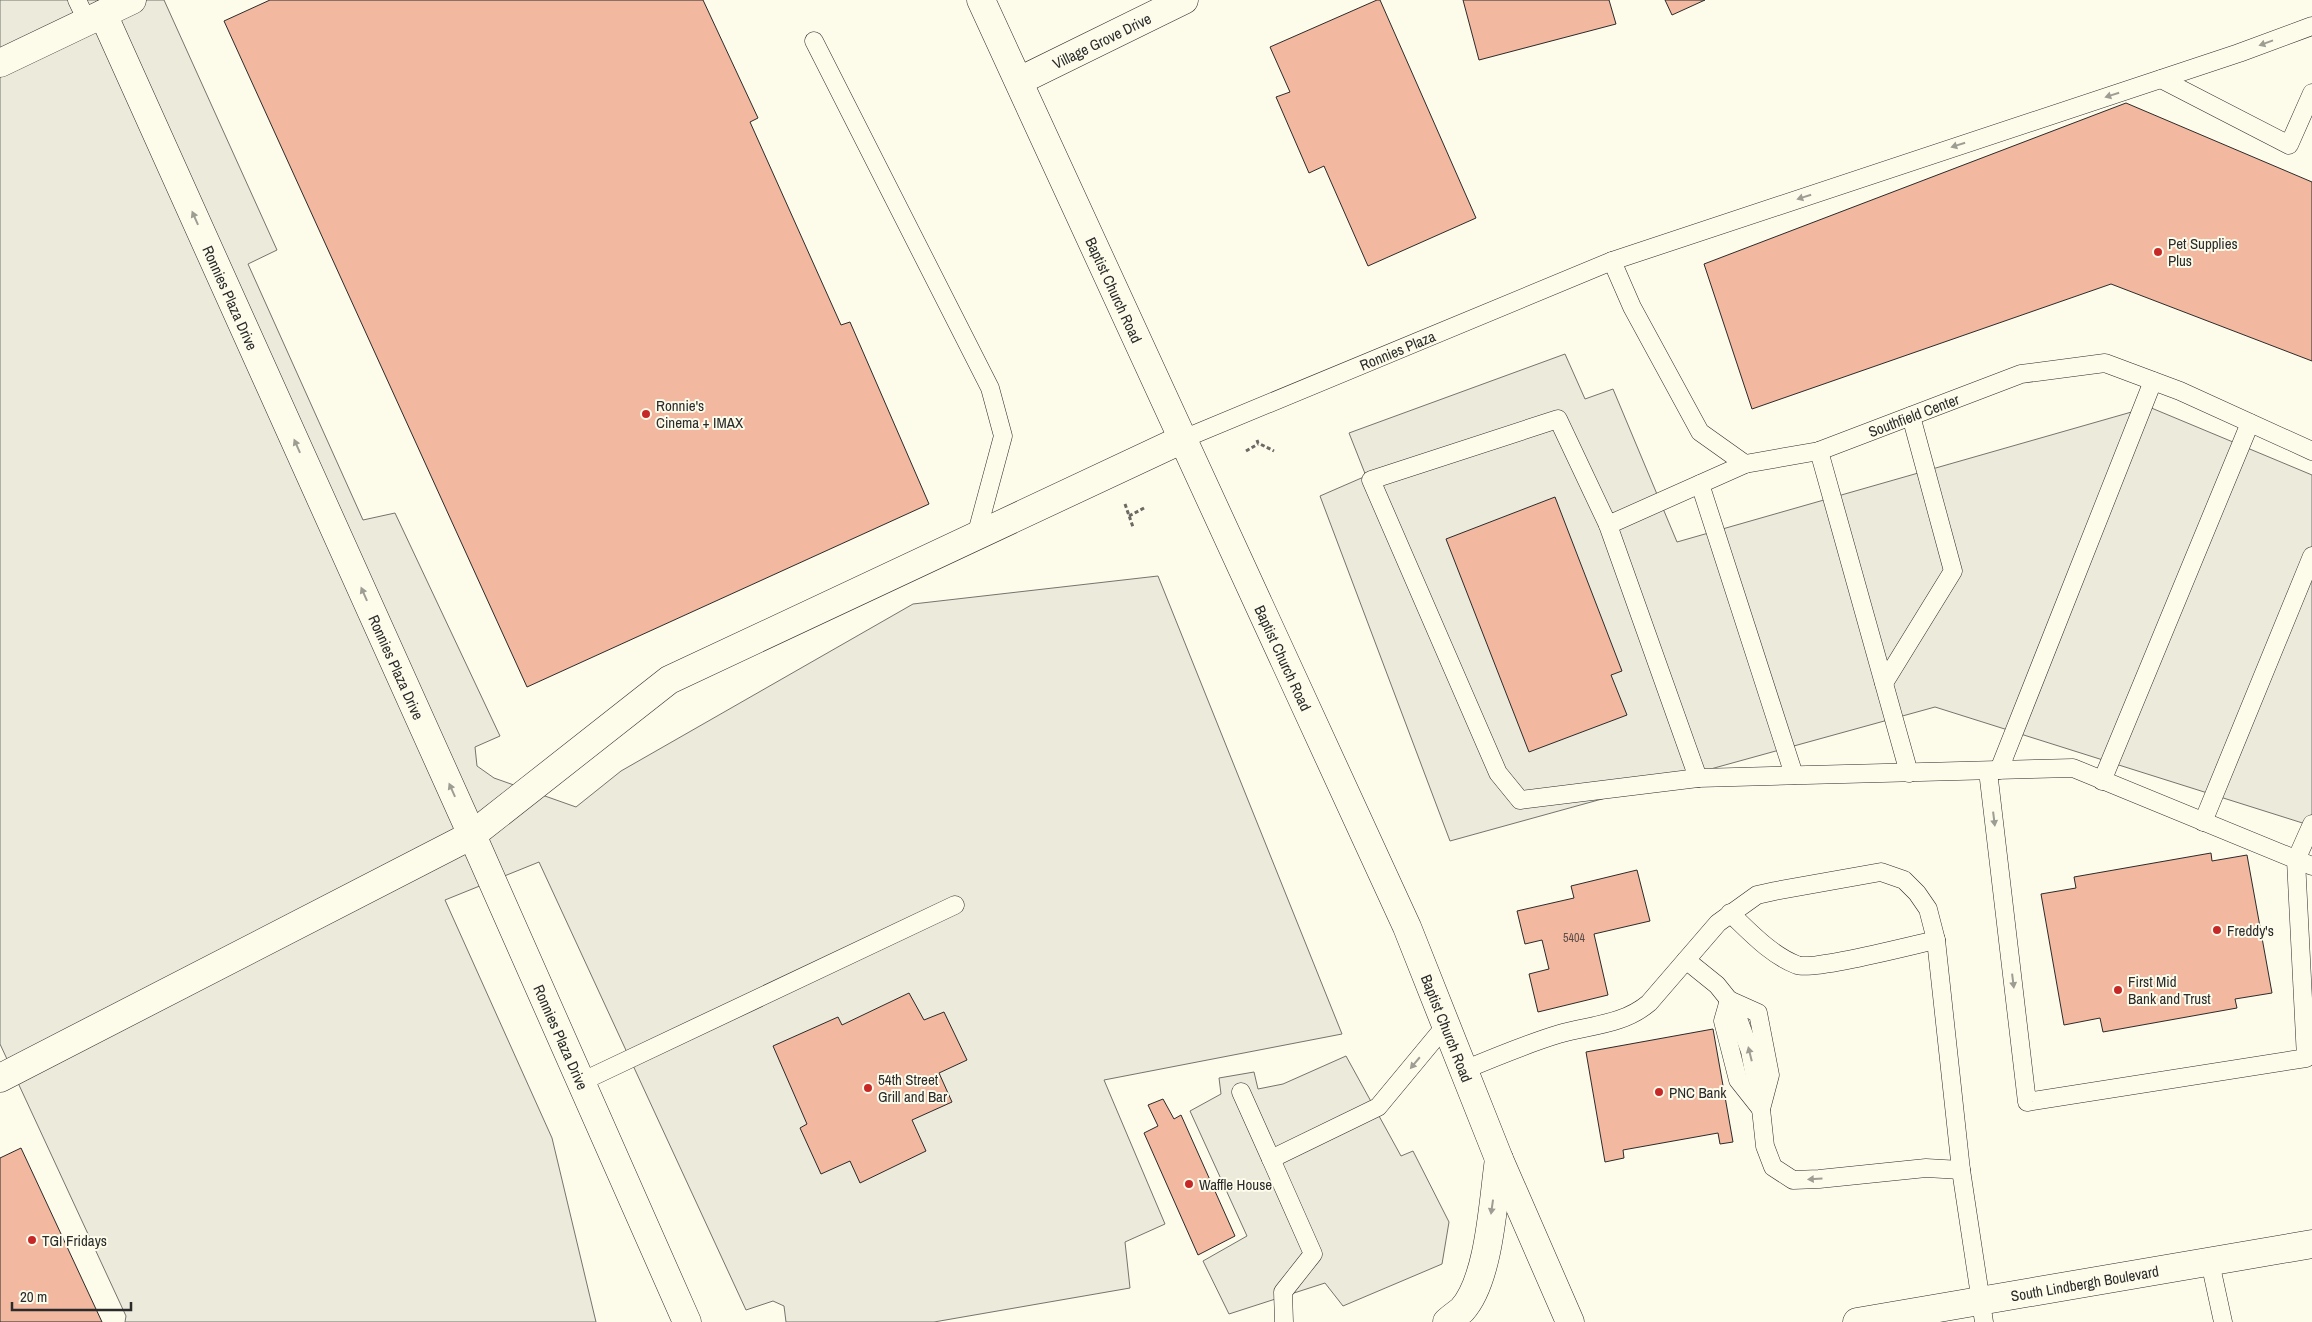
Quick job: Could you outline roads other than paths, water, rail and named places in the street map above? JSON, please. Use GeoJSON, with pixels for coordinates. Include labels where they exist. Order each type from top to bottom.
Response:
{"type":"FeatureCollection","features":[{"type":"Feature","properties":{"kind":"street"},"geometry":{"type":"LineString","coordinates":[[0,63],[89,12],[132,0]]}},
{"type":"Feature","properties":{"kind":"street","name":"Baptist Church Road"},"geometry":{"type":"LineString","coordinates":[[981,0],[1406,927],[1499,1159],[1570,1322]]}},
{"type":"Feature","properties":{"kind":"street","name":"Village Grove Drive"},"geometry":{"type":"LineString","coordinates":[[1019,81],[1184,0]]}},
{"type":"Feature","properties":{"kind":"street","name":"Ronnies Plaza Drive"},"geometry":{"type":"LineString","coordinates":[[89,12],[472,835],[687,1322]]}},
{"type":"Feature","properties":{"kind":"street"},"geometry":{"type":"LineString","coordinates":[[0,1078],[472,835],[669,680],[1183,438]]}},
{"type":"Feature","properties":{"kind":"street"},"geometry":{"type":"LineString","coordinates":[[1447,1322],[1462,1310],[1477,1284],[1485,1257],[1499,1159]]}},
{"type":"Feature","properties":{"kind":"street","name":"South Lindbergh Boulevard"},"geometry":{"type":"LineString","coordinates":[[1862,1322],[1982,1311],[2210,1262],[2312,1244]]}},
{"type":"Feature","properties":{"kind":"lane","name":"Ronnies Plaza"},"geometry":{"type":"LineString","coordinates":[[1183,438],[1612,261],[2239,54],[2312,26]]}},
{"type":"Feature","properties":{"kind":"lane"},"geometry":{"type":"LineString","coordinates":[[814,42],[990,388],[1003,436],[976,536]]}},
{"type":"Feature","properties":{"kind":"lane"},"geometry":{"type":"LineString","coordinates":[[2161,79],[2289,145],[2312,93]]}},
{"type":"Feature","properties":{"kind":"lane"},"geometry":{"type":"LineString","coordinates":[[1612,261],[1632,307],[1700,432],[1744,464]]}},
{"type":"Feature","properties":{"kind":"lane","name":"Southfield Center"},"geometry":{"type":"LineString","coordinates":[[1608,525],[1744,464],[1819,451],[2021,374],[2104,363],[2180,391],[2312,451]]}},
{"type":"Feature","properties":{"kind":"lane"},"geometry":{"type":"LineString","coordinates":[[2153,381],[1994,770],[2027,1102],[2306,1058],[2304,863],[2312,824]]}},
{"type":"Feature","properties":{"kind":"lane"},"geometry":{"type":"LineString","coordinates":[[1884,683],[1953,570],[1911,416]]}},
{"type":"Feature","properties":{"kind":"lane"},"geometry":{"type":"LineString","coordinates":[[1698,778],[1608,525],[1558,419],[1371,480],[1498,772],[1520,800],[1698,778],[2072,768],[2304,863]]}},
{"type":"Feature","properties":{"kind":"lane"},"geometry":{"type":"LineString","coordinates":[[2102,781],[2250,423]]}},
{"type":"Feature","properties":{"kind":"lane"},"geometry":{"type":"LineString","coordinates":[[1819,451],[1909,773]]}},
{"type":"Feature","properties":{"kind":"lane"},"geometry":{"type":"LineString","coordinates":[[1700,484],[1794,775]]}},
{"type":"Feature","properties":{"kind":"lane"},"geometry":{"type":"LineString","coordinates":[[2203,822],[2312,556]]}},
{"type":"Feature","properties":{"kind":"lane"},"geometry":{"type":"LineString","coordinates":[[1464,1070],[1524,1046],[1636,1014],[1649,1003],[1718,923],[1757,895],[1881,872],[1904,880],[1918,893],[1928,909],[1936,940],[1961,1170],[1982,1311]]}},
{"type":"Feature","properties":{"kind":"lane"},"geometry":{"type":"LineString","coordinates":[[581,1082],[955,905]]}},
{"type":"Feature","properties":{"kind":"lane"},"geometry":{"type":"LineString","coordinates":[[1730,913],[1776,954],[1799,966],[1827,963],[1936,940]]}},
{"type":"Feature","properties":{"kind":"lane"},"geometry":{"type":"LineString","coordinates":[[1686,960],[1717,985],[1733,1005],[1750,1051],[1761,1109],[1765,1146],[1773,1167],[1793,1180],[1926,1168],[1961,1170]]}},
{"type":"Feature","properties":{"kind":"lane"},"geometry":{"type":"LineString","coordinates":[[1271,1159],[1378,1107],[1446,1025]]}},
{"type":"Feature","properties":{"kind":"lane"},"geometry":{"type":"LineString","coordinates":[[1241,1092],[1313,1254],[1283,1292],[1284,1322]]}},
{"type":"Feature","properties":{"kind":"lane"},"geometry":{"type":"LineString","coordinates":[[2210,1262],[2223,1322]]}},
{"type":"Feature","properties":{"kind":"place","name":"Pet Supplies Plus"},"geometry":{"type":"Point","coordinates":[2158,252]}},
{"type":"Feature","properties":{"kind":"place","name":"Ronnie's Cinema + IMAX"},"geometry":{"type":"Point","coordinates":[646,414]}},
{"type":"Feature","properties":{"kind":"place","name":"Freddy's"},"geometry":{"type":"Point","coordinates":[2217,930]}},
{"type":"Feature","properties":{"kind":"place","name":"First Mid Bank and Trust"},"geometry":{"type":"Point","coordinates":[2118,990]}},
{"type":"Feature","properties":{"kind":"place","name":"54th Street Grill and Bar"},"geometry":{"type":"Point","coordinates":[868,1088]}},
{"type":"Feature","properties":{"kind":"place","name":"PNC Bank"},"geometry":{"type":"Point","coordinates":[1659,1092]}},
{"type":"Feature","properties":{"kind":"place","name":"Waffle House"},"geometry":{"type":"Point","coordinates":[1189,1184]}},
{"type":"Feature","properties":{"kind":"place","name":"TGI Fridays"},"geometry":{"type":"Point","coordinates":[32,1240]}}]}
